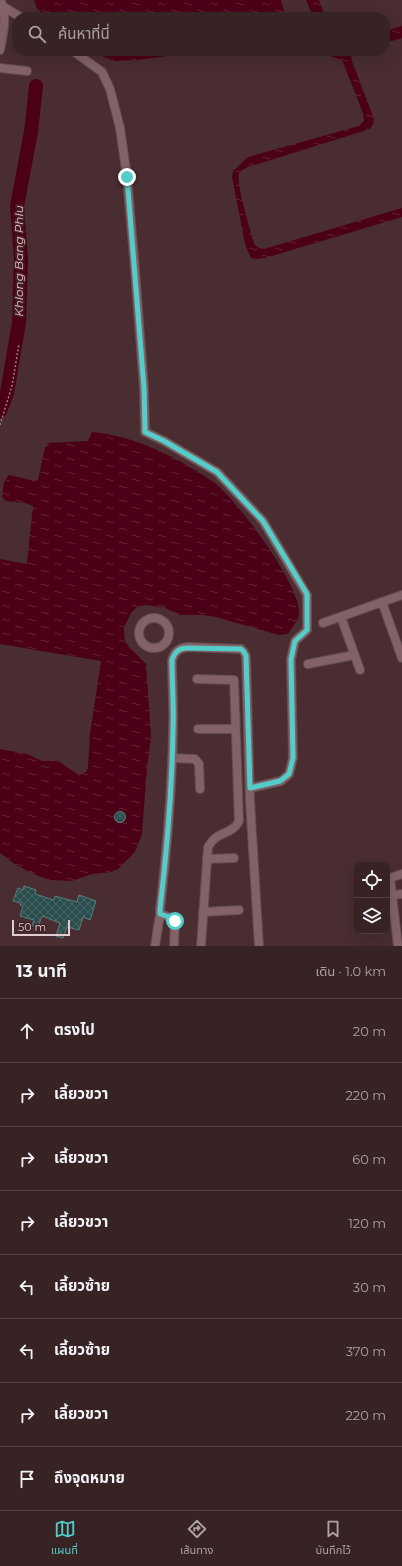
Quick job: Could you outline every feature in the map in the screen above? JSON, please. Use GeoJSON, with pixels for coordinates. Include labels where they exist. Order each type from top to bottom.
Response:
{"type":"FeatureCollection","features":[{"type":"Feature","properties":{"kind":"street"},"geometry":{"type":"LineString","coordinates":[[2,3],[14,12]]}},
{"type":"Feature","properties":{"kind":"street"},"geometry":{"type":"LineString","coordinates":[[0,50],[4,32],[2,3]]}},
{"type":"Feature","properties":{"kind":"street"},"geometry":{"type":"LineString","coordinates":[[80,56],[102,72],[110,89],[120,128],[127,177],[134,258],[144,388],[145,432],[164,441],[217,472],[263,521],[307,594],[307,630],[295,641],[291,659],[293,758],[289,774],[280,781],[250,788]]}},
{"type":"Feature","properties":{"kind":"street"},"geometry":{"type":"LineString","coordinates":[[0,68],[27,71]]}},
{"type":"Feature","properties":{"kind":"street"},"geometry":{"type":"LineString","coordinates":[[323,623],[402,594]]}},
{"type":"Feature","properties":{"kind":"street"},"geometry":{"type":"LineString","coordinates":[[382,602],[402,658]]}},
{"type":"Feature","properties":{"kind":"street"},"geometry":{"type":"LineString","coordinates":[[341,617],[360,670]]}},
{"type":"Feature","properties":{"kind":"street"},"geometry":{"type":"LineString","coordinates":[[166,642],[178,650]]}},
{"type":"Feature","properties":{"kind":"street"},"geometry":{"type":"LineString","coordinates":[[155,946],[166,856],[172,758],[172,660],[174,654],[178,650],[181,648],[188,648],[241,649],[246,656],[250,788],[258,946]]}},
{"type":"Feature","properties":{"kind":"street"},"geometry":{"type":"LineString","coordinates":[[308,664],[354,655]]}},
{"type":"Feature","properties":{"kind":"street"},"geometry":{"type":"LineString","coordinates":[[197,680],[234,680],[239,821],[237,826],[221,834],[212,841],[208,847],[201,946]]}},
{"type":"Feature","properties":{"kind":"street"},"geometry":{"type":"LineString","coordinates":[[198,729],[235,729]]}},
{"type":"Feature","properties":{"kind":"street"},"geometry":{"type":"LineString","coordinates":[[172,758],[195,759],[197,761],[199,764],[200,789]]}},
{"type":"Feature","properties":{"kind":"street"},"geometry":{"type":"LineString","coordinates":[[206,859],[234,858]]}},
{"type":"Feature","properties":{"kind":"street"},"geometry":{"type":"LineString","coordinates":[[398,946],[390,878],[402,874]]}},
{"type":"Feature","properties":{"kind":"street"},"geometry":{"type":"LineString","coordinates":[[392,895],[402,894]]}},
{"type":"Feature","properties":{"kind":"street"},"geometry":{"type":"LineString","coordinates":[[203,912],[239,910]]}},
{"type":"Feature","properties":{"kind":"street"},"geometry":{"type":"LineString","coordinates":[[160,914],[172,918],[175,921],[174,946]]}},
{"type":"Feature","properties":{"kind":"path"},"geometry":{"type":"LineString","coordinates":[[0,424],[12,386],[20,344]]}},
{"type":"Feature","properties":{"kind":"water"},"geometry":{"type":"Polygon","coordinates":[[[34,0],[281,0],[285,12],[40,12],[36,7],[34,0]]]}},
{"type":"Feature","properties":{"kind":"water"},"geometry":{"type":"Polygon","coordinates":[[[306,0],[319,0],[323,12],[311,12],[306,0]]]}},
{"type":"Feature","properties":{"kind":"water"},"geometry":{"type":"Polygon","coordinates":[[[402,26],[402,38],[390,42],[390,30],[402,26]]]}},
{"type":"Feature","properties":{"kind":"water"},"geometry":{"type":"Polygon","coordinates":[[[102,56],[168,56],[136,60],[113,61],[102,56]]]}},
{"type":"Feature","properties":{"kind":"water"},"geometry":{"type":"Polygon","coordinates":[[[330,56],[351,56],[374,119],[373,124],[370,129],[248,167],[239,174],[244,208],[254,244],[259,248],[264,249],[402,208],[402,217],[265,258],[251,258],[245,244],[232,177],[233,171],[248,157],[359,126],[364,121],[363,113],[342,60],[330,56]]]}},
{"type":"Feature","properties":{"kind":"water"},"geometry":{"type":"Polygon","coordinates":[[[92,432],[124,438],[155,449],[185,464],[212,481],[236,505],[279,564],[297,601],[299,614],[289,633],[279,635],[216,617],[202,615],[180,615],[163,607],[145,605],[137,607],[131,613],[124,627],[125,641],[146,664],[151,737],[147,767],[142,834],[135,852],[118,869],[111,872],[92,874],[72,881],[51,880],[38,876],[16,865],[0,853],[0,749],[27,754],[42,761],[58,761],[79,775],[86,772],[88,768],[90,734],[101,661],[0,644],[0,559],[27,564],[33,506],[25,503],[6,501],[2,497],[4,482],[9,475],[35,481],[38,480],[45,448],[48,443],[88,441],[92,432]]]}},
{"type":"Feature","properties":{"kind":"building"},"geometry":{"type":"Polygon","coordinates":[[[120,811],[124,813],[126,817],[124,821],[120,823],[116,821],[114,817],[116,813],[120,811]]]}},
{"type":"Feature","properties":{"kind":"building"},"geometry":{"type":"Polygon","coordinates":[[[24,886],[36,890],[35,894],[54,900],[55,896],[77,902],[79,895],[96,901],[90,920],[83,917],[79,930],[67,927],[63,938],[56,936],[60,923],[42,916],[38,927],[32,925],[34,920],[20,916],[23,906],[20,905],[21,903],[13,901],[18,888],[23,890],[24,886]]]}},
{"type":"Feature","properties":{"kind":"waterway","name":"Khlong Bang Phlu"},"geometry":{"type":"LineString","coordinates":[[0,411],[7,393],[19,323],[21,258],[17,206],[31,132],[36,86]]}},
{"type":"Feature","properties":{"kind":"route"},"geometry":{"type":"LineString","coordinates":[[127,177],[144,388],[145,432],[164,441],[217,472],[263,521],[307,594],[307,630],[295,641],[291,659],[293,758],[289,774],[280,781],[250,788],[246,656],[244,652],[241,649],[181,648],[174,654],[172,660],[173,729],[171,768],[166,856],[160,914],[172,918],[175,921]]}}]}
